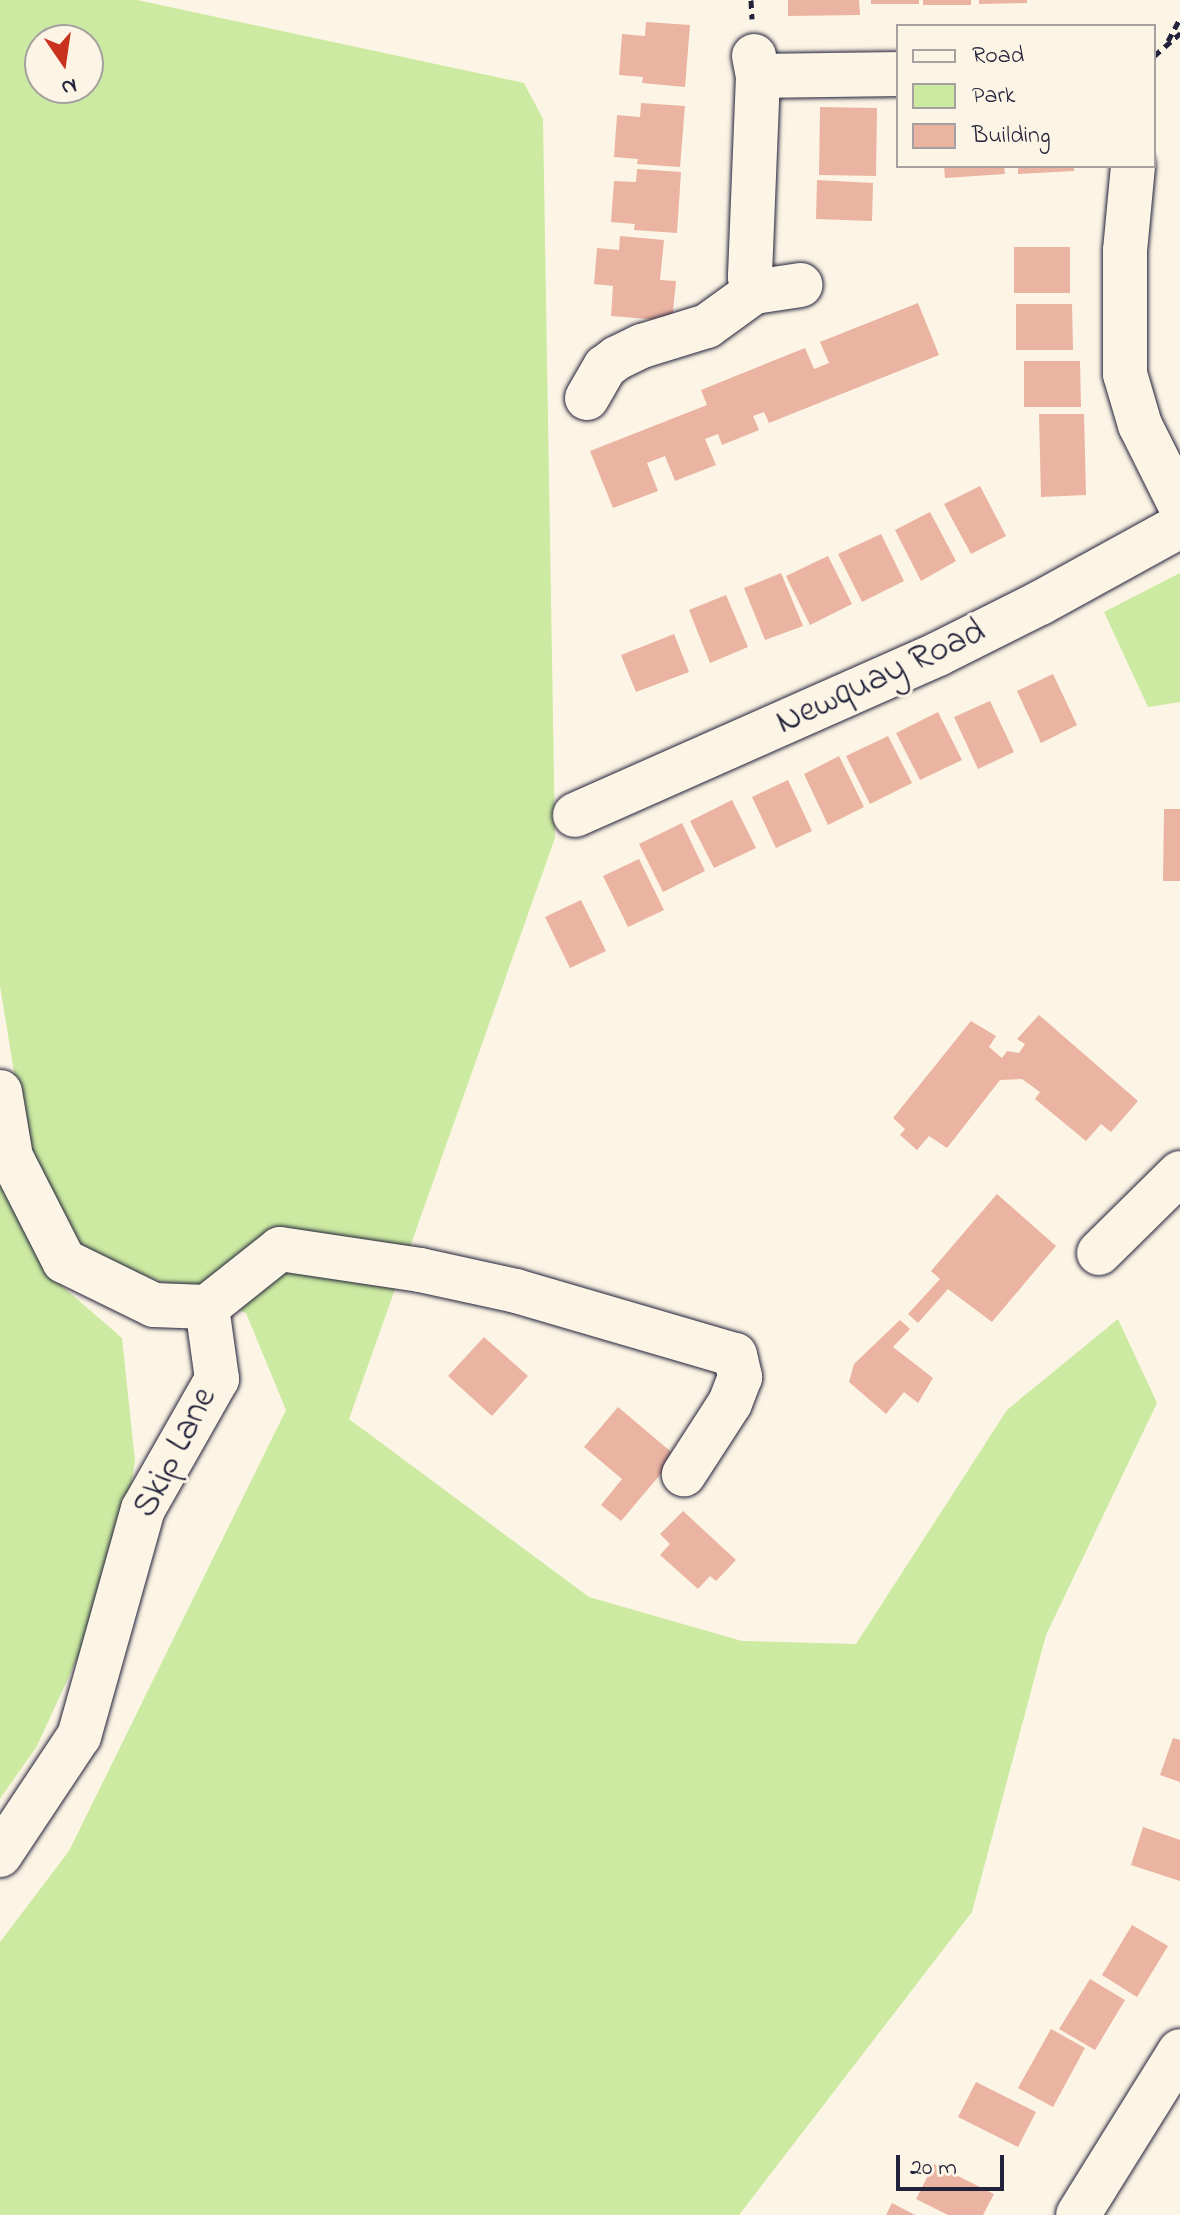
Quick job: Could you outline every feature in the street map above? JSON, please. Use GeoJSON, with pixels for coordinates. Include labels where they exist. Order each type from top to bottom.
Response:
{"type":"FeatureCollection","features":[{"type":"Feature","properties":{"kind":"street"},"geometry":{"type":"LineString","coordinates":[[754,292],[750,277],[756,66],[896,74]]}},
{"type":"Feature","properties":{"kind":"street"},"geometry":{"type":"LineString","coordinates":[[1133,168],[1125,251],[1125,374],[1140,425],[1180,505]]}},
{"type":"Feature","properties":{"kind":"street"},"geometry":{"type":"LineString","coordinates":[[587,398],[605,367],[617,358],[665,338],[707,326],[754,292],[800,285]]}},
{"type":"Feature","properties":{"kind":"street","name":"Newquay Road"},"geometry":{"type":"LineString","coordinates":[[575,815],[938,654],[1040,603],[1180,526]]}},
{"type":"Feature","properties":{"kind":"street"},"geometry":{"type":"LineString","coordinates":[[0,1092],[11,1157],[64,1261],[154,1305],[207,1307],[280,1249],[420,1270],[516,1291],[735,1355],[740,1377],[730,1403],[684,1474]]}},
{"type":"Feature","properties":{"kind":"street"},"geometry":{"type":"LineString","coordinates":[[1099,1253],[1180,1173]]}},
{"type":"Feature","properties":{"kind":"street","name":"Skip Lane"},"geometry":{"type":"LineString","coordinates":[[0,1855],[79,1736],[143,1509],[217,1379],[207,1307]]}},
{"type":"Feature","properties":{"kind":"street"},"geometry":{"type":"LineString","coordinates":[[1078,2215],[1180,2051]]}},
{"type":"Feature","properties":{"kind":"path"},"geometry":{"type":"LineString","coordinates":[[1166,46],[1180,18]]}},
{"type":"Feature","properties":{"kind":"path"},"geometry":{"type":"LineString","coordinates":[[1156,54],[1180,33]]}},
{"type":"Feature","properties":{"kind":"green space"},"geometry":{"type":"Polygon","coordinates":[[[0,0],[137,0],[524,83],[543,119],[555,838],[349,1419],[589,1597],[742,1641],[856,1644],[1007,1410],[1118,1319],[1157,1403],[1046,1635],[972,1912],[739,2215],[0,2215],[0,1942],[69,1851],[286,1410],[246,1313],[81,1252],[27,1152],[0,986],[0,0]]]}},
{"type":"Feature","properties":{"kind":"green space"},"geometry":{"type":"Polygon","coordinates":[[[1180,573],[1180,702],[1148,707],[1104,612],[1180,573]]]}},
{"type":"Feature","properties":{"kind":"green space"},"geometry":{"type":"Polygon","coordinates":[[[0,1160],[46,1272],[122,1338],[135,1461],[117,1572],[37,1746],[0,1799],[0,1160]]]}},
{"type":"Feature","properties":{"kind":"building"},"geometry":{"type":"Polygon","coordinates":[[[788,0],[859,0],[860,15],[788,16],[788,0]]]}},
{"type":"Feature","properties":{"kind":"building"},"geometry":{"type":"Polygon","coordinates":[[[871,0],[919,0],[919,4],[871,4],[871,0]]]}},
{"type":"Feature","properties":{"kind":"building"},"geometry":{"type":"Polygon","coordinates":[[[923,0],[971,0],[971,5],[923,5],[923,0]]]}},
{"type":"Feature","properties":{"kind":"building"},"geometry":{"type":"Polygon","coordinates":[[[979,0],[1027,0],[1027,3],[979,4],[979,0]]]}},
{"type":"Feature","properties":{"kind":"building"},"geometry":{"type":"Polygon","coordinates":[[[646,22],[690,25],[685,87],[642,83],[643,77],[619,75],[622,34],[645,36],[646,22]]]}},
{"type":"Feature","properties":{"kind":"building"},"geometry":{"type":"Polygon","coordinates":[[[641,103],[685,106],[680,167],[637,164],[638,159],[614,157],[617,115],[640,117],[641,103]]]}},
{"type":"Feature","properties":{"kind":"building"},"geometry":{"type":"Polygon","coordinates":[[[820,107],[877,108],[876,176],[819,175],[820,107]]]}},
{"type":"Feature","properties":{"kind":"building"},"geometry":{"type":"Polygon","coordinates":[[[944,168],[1004,168],[1005,174],[945,178],[944,168]]]}},
{"type":"Feature","properties":{"kind":"building"},"geometry":{"type":"Polygon","coordinates":[[[1018,168],[1074,168],[1074,171],[1018,174],[1018,168]]]}},
{"type":"Feature","properties":{"kind":"building"},"geometry":{"type":"Polygon","coordinates":[[[637,169],[681,172],[677,233],[634,230],[635,224],[611,222],[614,181],[636,182],[637,169]]]}},
{"type":"Feature","properties":{"kind":"building"},"geometry":{"type":"Polygon","coordinates":[[[817,180],[873,183],[872,221],[816,219],[817,180]]]}},
{"type":"Feature","properties":{"kind":"building"},"geometry":{"type":"Polygon","coordinates":[[[620,236],[664,240],[660,280],[676,281],[672,321],[611,316],[613,286],[594,284],[597,248],[619,250],[620,236]]]}},
{"type":"Feature","properties":{"kind":"building"},"geometry":{"type":"Polygon","coordinates":[[[1014,247],[1070,247],[1070,293],[1014,293],[1014,247]]]}},
{"type":"Feature","properties":{"kind":"building"},"geometry":{"type":"Polygon","coordinates":[[[918,303],[939,355],[769,423],[764,412],[753,416],[759,430],[722,445],[718,434],[705,439],[716,465],[675,481],[665,456],[647,463],[658,491],[613,508],[590,451],[707,405],[701,390],[805,348],[814,369],[829,363],[820,342],[918,303]]]}},
{"type":"Feature","properties":{"kind":"building"},"geometry":{"type":"Polygon","coordinates":[[[1016,304],[1072,304],[1073,350],[1016,350],[1016,304]]]}},
{"type":"Feature","properties":{"kind":"building"},"geometry":{"type":"Polygon","coordinates":[[[1024,361],[1080,361],[1081,407],[1024,407],[1024,361]]]}},
{"type":"Feature","properties":{"kind":"building"},"geometry":{"type":"Polygon","coordinates":[[[1039,414],[1084,414],[1086,495],[1041,497],[1039,414]]]}},
{"type":"Feature","properties":{"kind":"building"},"geometry":{"type":"Polygon","coordinates":[[[980,486],[1006,536],[971,554],[944,504],[980,486]]]}},
{"type":"Feature","properties":{"kind":"building"},"geometry":{"type":"Polygon","coordinates":[[[930,512],[956,561],[921,581],[895,530],[930,512]]]}},
{"type":"Feature","properties":{"kind":"building"},"geometry":{"type":"Polygon","coordinates":[[[881,534],[904,581],[862,602],[838,554],[881,534]]]}},
{"type":"Feature","properties":{"kind":"building"},"geometry":{"type":"Polygon","coordinates":[[[828,556],[852,604],[810,625],[786,576],[828,556]]]}},
{"type":"Feature","properties":{"kind":"building"},"geometry":{"type":"Polygon","coordinates":[[[781,573],[803,626],[765,640],[744,588],[781,573]]]}},
{"type":"Feature","properties":{"kind":"building"},"geometry":{"type":"Polygon","coordinates":[[[726,595],[748,647],[710,663],[689,610],[726,595]]]}},
{"type":"Feature","properties":{"kind":"building"},"geometry":{"type":"Polygon","coordinates":[[[674,634],[689,672],[636,692],[621,655],[674,634]]]}},
{"type":"Feature","properties":{"kind":"building"},"geometry":{"type":"Polygon","coordinates":[[[1053,674],[1077,725],[1041,743],[1017,691],[1053,674]]]}},
{"type":"Feature","properties":{"kind":"building"},"geometry":{"type":"Polygon","coordinates":[[[990,701],[1014,752],[978,769],[954,717],[990,701]]]}},
{"type":"Feature","properties":{"kind":"building"},"geometry":{"type":"Polygon","coordinates":[[[938,712],[962,760],[920,780],[896,733],[938,712]]]}},
{"type":"Feature","properties":{"kind":"building"},"geometry":{"type":"Polygon","coordinates":[[[888,736],[912,783],[870,804],[846,756],[888,736]]]}},
{"type":"Feature","properties":{"kind":"building"},"geometry":{"type":"Polygon","coordinates":[[[839,756],[864,807],[828,825],[804,774],[839,756]]]}},
{"type":"Feature","properties":{"kind":"building"},"geometry":{"type":"Polygon","coordinates":[[[788,780],[812,831],[776,848],[752,797],[788,780]]]}},
{"type":"Feature","properties":{"kind":"building"},"geometry":{"type":"Polygon","coordinates":[[[732,800],[756,848],[714,868],[690,821],[732,800]]]}},
{"type":"Feature","properties":{"kind":"building"},"geometry":{"type":"Polygon","coordinates":[[[1164,809],[1180,809],[1180,881],[1163,881],[1164,809]]]}},
{"type":"Feature","properties":{"kind":"building"},"geometry":{"type":"Polygon","coordinates":[[[682,823],[705,871],[663,892],[639,844],[682,823]]]}},
{"type":"Feature","properties":{"kind":"building"},"geometry":{"type":"Polygon","coordinates":[[[639,859],[664,910],[628,927],[603,876],[639,859]]]}},
{"type":"Feature","properties":{"kind":"building"},"geometry":{"type":"Polygon","coordinates":[[[581,900],[606,951],[570,968],[545,917],[581,900]]]}},
{"type":"Feature","properties":{"kind":"building"},"geometry":{"type":"Polygon","coordinates":[[[1039,1015],[1138,1101],[1111,1132],[1101,1124],[1086,1141],[1035,1099],[1040,1092],[1022,1079],[1000,1080],[947,1148],[929,1136],[917,1150],[900,1135],[905,1129],[893,1118],[971,1021],[996,1036],[989,1047],[1002,1058],[1007,1051],[1019,1053],[1025,1044],[1017,1039],[1039,1015]]]}},
{"type":"Feature","properties":{"kind":"building"},"geometry":{"type":"Polygon","coordinates":[[[997,1194],[1056,1246],[992,1322],[948,1289],[918,1323],[908,1314],[940,1279],[931,1271],[997,1194]]]}},
{"type":"Feature","properties":{"kind":"building"},"geometry":{"type":"Polygon","coordinates":[[[900,1320],[910,1329],[893,1347],[933,1378],[918,1403],[904,1392],[886,1414],[849,1382],[854,1364],[900,1320]]]}},
{"type":"Feature","properties":{"kind":"building"},"geometry":{"type":"Polygon","coordinates":[[[484,1337],[528,1376],[492,1416],[448,1376],[484,1337]]]}},
{"type":"Feature","properties":{"kind":"building"},"geometry":{"type":"Polygon","coordinates":[[[618,1407],[676,1456],[621,1521],[601,1505],[622,1479],[584,1447],[618,1407]]]}},
{"type":"Feature","properties":{"kind":"building"},"geometry":{"type":"Polygon","coordinates":[[[683,1511],[736,1560],[716,1581],[710,1576],[698,1589],[660,1555],[670,1544],[660,1534],[683,1511]]]}},
{"type":"Feature","properties":{"kind":"building"},"geometry":{"type":"Polygon","coordinates":[[[1173,1738],[1180,1740],[1180,1782],[1160,1775],[1173,1738]]]}},
{"type":"Feature","properties":{"kind":"building"},"geometry":{"type":"Polygon","coordinates":[[[1143,1827],[1180,1840],[1180,1881],[1131,1865],[1143,1827]]]}},
{"type":"Feature","properties":{"kind":"building"},"geometry":{"type":"Polygon","coordinates":[[[1132,1925],[1168,1946],[1137,1997],[1102,1975],[1132,1925]]]}},
{"type":"Feature","properties":{"kind":"building"},"geometry":{"type":"Polygon","coordinates":[[[1090,1979],[1125,2000],[1095,2050],[1059,2029],[1090,1979]]]}},
{"type":"Feature","properties":{"kind":"building"},"geometry":{"type":"Polygon","coordinates":[[[1051,2029],[1085,2048],[1053,2107],[1018,2088],[1051,2029]]]}},
{"type":"Feature","properties":{"kind":"building"},"geometry":{"type":"Polygon","coordinates":[[[976,2082],[1036,2112],[1018,2147],[958,2117],[976,2082]]]}},
{"type":"Feature","properties":{"kind":"building"},"geometry":{"type":"Polygon","coordinates":[[[934,2164],[994,2194],[983,2215],[948,2215],[916,2199],[934,2164]]]}},
{"type":"Feature","properties":{"kind":"building"},"geometry":{"type":"Polygon","coordinates":[[[892,2203],[915,2215],[886,2215],[892,2203]]]}}]}
